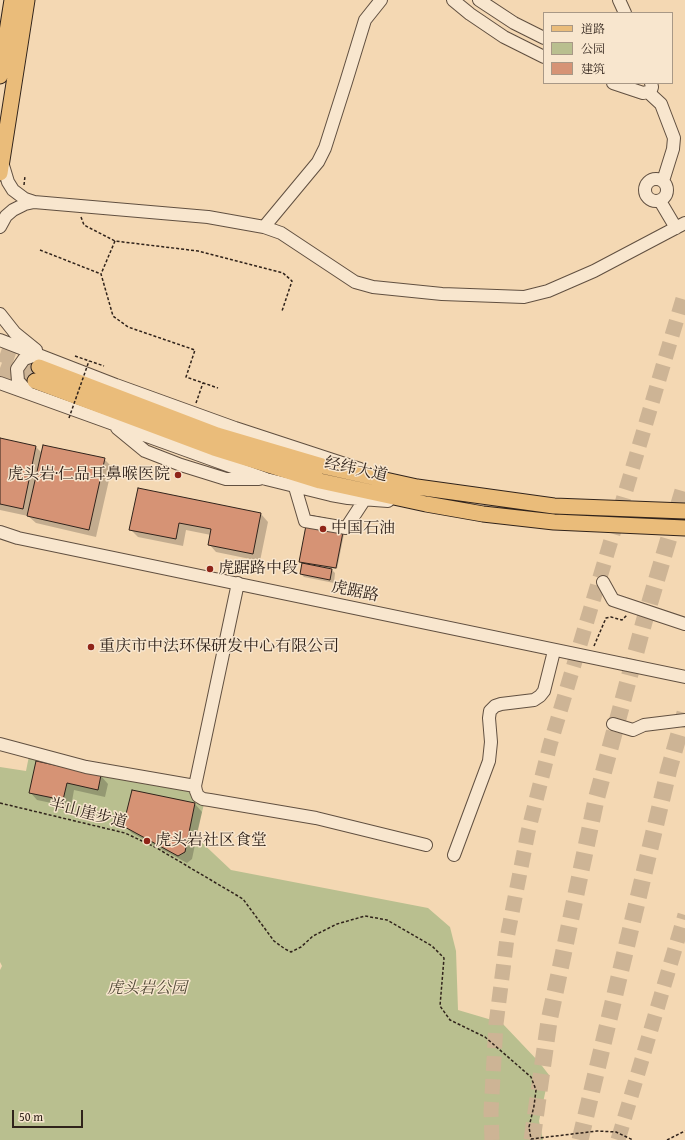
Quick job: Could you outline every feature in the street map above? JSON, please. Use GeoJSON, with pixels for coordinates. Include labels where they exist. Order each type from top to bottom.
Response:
{"type":"FeatureCollection","features":[{"type":"Feature","properties":{"kind":"main road"},"geometry":{"type":"LineString","coordinates":[[0,76],[12,0]]}},
{"type":"Feature","properties":{"kind":"main road"},"geometry":{"type":"LineString","coordinates":[[1,167],[27,0]]}},
{"type":"Feature","properties":{"kind":"main road","name":"经纬大道"},"geometry":{"type":"LineString","coordinates":[[36,374],[217,436],[322,466],[416,488],[554,506],[685,511]]}},
{"type":"Feature","properties":{"kind":"main road","name":"经纬大道"},"geometry":{"type":"LineString","coordinates":[[36,374],[214,448],[287,472],[320,481],[426,504],[483,514],[554,522],[685,528]]}},
{"type":"Feature","properties":{"kind":"street"},"geometry":{"type":"LineString","coordinates":[[264,227],[318,162],[325,148],[365,20],[380,0]]}},
{"type":"Feature","properties":{"kind":"street"},"geometry":{"type":"LineString","coordinates":[[453,0],[494,31],[519,46],[543,57]]}},
{"type":"Feature","properties":{"kind":"street"},"geometry":{"type":"LineString","coordinates":[[479,0],[514,23],[543,38]]}},
{"type":"Feature","properties":{"kind":"street"},"geometry":{"type":"LineString","coordinates":[[618,0],[624,12]]}},
{"type":"Feature","properties":{"kind":"street"},"geometry":{"type":"LineString","coordinates":[[616,84],[636,92],[643,93],[650,88],[661,104],[674,138],[673,149],[663,181]]}},
{"type":"Feature","properties":{"kind":"street"},"geometry":{"type":"LineString","coordinates":[[1,167],[13,190],[25,199],[34,202],[200,216],[264,227],[281,233],[355,282],[373,287],[442,294],[524,297],[548,291],[594,270],[681,225],[660,201]]}},
{"type":"Feature","properties":{"kind":"street"},"geometry":{"type":"LineString","coordinates":[[656,179],[663,181],[667,187],[667,194],[660,201],[652,201],[645,192],[645,188],[652,180],[656,179]]}},
{"type":"Feature","properties":{"kind":"street"},"geometry":{"type":"LineString","coordinates":[[0,227],[6,216],[13,210],[34,202]]}},
{"type":"Feature","properties":{"kind":"street"},"geometry":{"type":"LineString","coordinates":[[0,314],[15,333],[36,374]]}},
{"type":"Feature","properties":{"kind":"street"},"geometry":{"type":"LineString","coordinates":[[0,340],[36,374],[111,424],[266,479],[295,487],[348,498],[426,504]]}},
{"type":"Feature","properties":{"kind":"street"},"geometry":{"type":"LineString","coordinates":[[2,384],[36,374]]}},
{"type":"Feature","properties":{"kind":"street"},"geometry":{"type":"LineString","coordinates":[[295,487],[305,521],[346,528],[365,499]]}},
{"type":"Feature","properties":{"kind":"street","name":"虎踞路"},"geometry":{"type":"LineString","coordinates":[[0,532],[18,538],[238,583],[554,651],[685,677]]}},
{"type":"Feature","properties":{"kind":"street","name":"虎踞路"},"geometry":{"type":"LineString","coordinates":[[0,537],[18,538]]}},
{"type":"Feature","properties":{"kind":"street"},"geometry":{"type":"LineString","coordinates":[[603,582],[614,600],[685,624]]}},
{"type":"Feature","properties":{"kind":"street"},"geometry":{"type":"LineString","coordinates":[[238,583],[195,786],[198,796],[203,799],[316,818],[426,846]]}},
{"type":"Feature","properties":{"kind":"street"},"geometry":{"type":"LineString","coordinates":[[454,855],[489,761],[491,742],[489,718],[490,711],[495,706],[501,704],[534,700],[540,696],[544,692],[554,651]]}},
{"type":"Feature","properties":{"kind":"street"},"geometry":{"type":"LineString","coordinates":[[613,724],[633,730],[644,725],[685,720]]}},
{"type":"Feature","properties":{"kind":"street"},"geometry":{"type":"LineString","coordinates":[[0,744],[86,767],[195,786]]}},
{"type":"Feature","properties":{"kind":"path"},"geometry":{"type":"LineString","coordinates":[[76,206],[84,226],[115,241],[198,252],[283,273],[292,280],[282,311]]}},
{"type":"Feature","properties":{"kind":"path"},"geometry":{"type":"LineString","coordinates":[[115,241],[101,274],[113,316],[128,327],[195,350],[186,377],[218,388]]}},
{"type":"Feature","properties":{"kind":"path"},"geometry":{"type":"LineString","coordinates":[[40,250],[101,274]]}},
{"type":"Feature","properties":{"kind":"path"},"geometry":{"type":"LineString","coordinates":[[75,356],[104,366]]}},
{"type":"Feature","properties":{"kind":"path"},"geometry":{"type":"LineString","coordinates":[[69,418],[89,361]]}},
{"type":"Feature","properties":{"kind":"path"},"geometry":{"type":"LineString","coordinates":[[195,405],[203,383]]}},
{"type":"Feature","properties":{"kind":"path"},"geometry":{"type":"LineString","coordinates":[[590,658],[606,618],[611,617],[622,620],[625,618],[631,606]]}},
{"type":"Feature","properties":{"kind":"path","name":"半山崖步道"},"geometry":{"type":"LineString","coordinates":[[0,803],[124,833],[155,847],[243,899],[274,941],[291,952],[301,947],[313,936],[337,924],[365,916],[387,920],[432,946],[444,958],[440,1006],[450,1020],[485,1037],[531,1077],[536,1090],[529,1127],[531,1139],[597,1131],[616,1132],[633,1140]]}},
{"type":"Feature","properties":{"kind":"path"},"geometry":{"type":"LineString","coordinates":[[668,1140],[685,1131]]}},
{"type":"Feature","properties":{"kind":"green space","name":"虎头岩公园"},"geometry":{"type":"Polygon","coordinates":[[[29,756],[186,788],[204,804],[196,837],[231,870],[428,908],[450,927],[456,951],[458,1010],[502,1023],[539,1062],[549,1075],[539,1121],[543,1140],[0,1140],[0,970],[2,966],[0,962],[0,767],[26,771],[29,756]]]}},
{"type":"Feature","properties":{"kind":"building"},"geometry":{"type":"Polygon","coordinates":[[[0,438],[36,446],[23,509],[0,504],[0,438]]]}},
{"type":"Feature","properties":{"kind":"building"},"geometry":{"type":"Polygon","coordinates":[[[43,445],[105,458],[89,530],[27,516],[43,445]]]}},
{"type":"Feature","properties":{"kind":"building"},"geometry":{"type":"Polygon","coordinates":[[[138,488],[261,513],[253,554],[208,545],[211,529],[179,523],[176,539],[129,530],[138,488]]]}},
{"type":"Feature","properties":{"kind":"building"},"geometry":{"type":"Polygon","coordinates":[[[308,515],[345,522],[336,568],[299,562],[308,515]]]}},
{"type":"Feature","properties":{"kind":"building"},"geometry":{"type":"Polygon","coordinates":[[[302,563],[332,569],[330,580],[300,574],[302,563]]]}},
{"type":"Feature","properties":{"kind":"building"},"geometry":{"type":"Polygon","coordinates":[[[36,761],[101,775],[98,790],[67,783],[63,800],[29,793],[36,761]]]}},
{"type":"Feature","properties":{"kind":"building"},"geometry":{"type":"Polygon","coordinates":[[[132,790],[195,803],[185,852],[178,856],[123,826],[132,790]]]}},
{"type":"Feature","properties":{"kind":"tunnel"},"geometry":{"type":"LineString","coordinates":[[492,1140],[491,1112],[496,1024],[507,938],[528,832],[550,745],[685,292]]}},
{"type":"Feature","properties":{"kind":"tunnel"},"geometry":{"type":"LineString","coordinates":[[0,354],[39,367]]}},
{"type":"Feature","properties":{"kind":"tunnel"},"geometry":{"type":"LineString","coordinates":[[0,368],[35,381]]}},
{"type":"Feature","properties":{"kind":"tunnel"},"geometry":{"type":"LineString","coordinates":[[532,1140],[549,1021],[596,800],[644,622],[685,484]]}},
{"type":"Feature","properties":{"kind":"tunnel"},"geometry":{"type":"LineString","coordinates":[[580,1140],[669,769],[685,713]]}},
{"type":"Feature","properties":{"kind":"tunnel"},"geometry":{"type":"LineString","coordinates":[[618,1140],[685,915]]}},
{"type":"Feature","properties":{"kind":"place","name":"虎头岩‧仁品耳鼻喉医院"},"geometry":{"type":"Point","coordinates":[178,475]}},
{"type":"Feature","properties":{"kind":"place","name":"中国石油"},"geometry":{"type":"Point","coordinates":[323,529]}},
{"type":"Feature","properties":{"kind":"place","name":"虎踞路中段"},"geometry":{"type":"Point","coordinates":[210,569]}},
{"type":"Feature","properties":{"kind":"place","name":"重庆市中法环保研发中心有限公司"},"geometry":{"type":"Point","coordinates":[91,647]}},
{"type":"Feature","properties":{"kind":"place","name":"虎头岩社区食堂"},"geometry":{"type":"Point","coordinates":[147,841]}}]}
